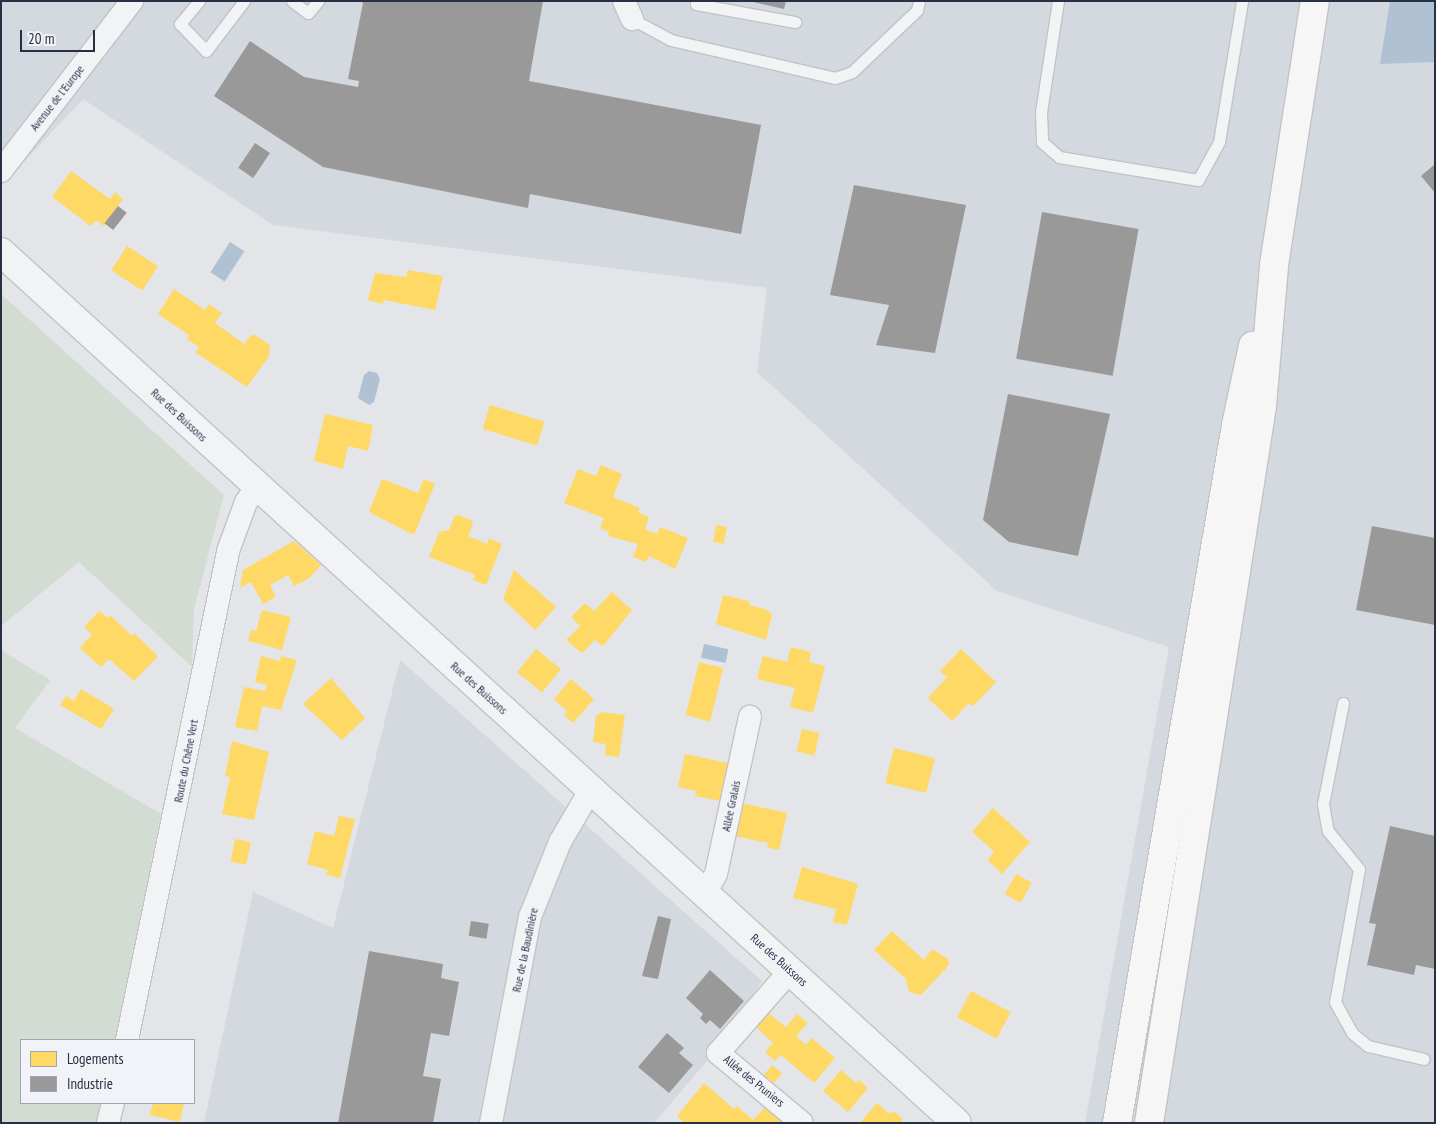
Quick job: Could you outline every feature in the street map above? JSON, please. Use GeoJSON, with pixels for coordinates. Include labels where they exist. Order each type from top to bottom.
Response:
{"type":"FeatureCollection","features":[{"type":"Feature","properties":{"kind":"main road"},"geometry":{"type":"LineString","coordinates":[[1149,1123],[1262,406],[1274,265],[1315,1]]}},
{"type":"Feature","properties":{"kind":"main road"},"geometry":{"type":"LineString","coordinates":[[1117,1123],[1236,425],[1274,265]]}},
{"type":"Feature","properties":{"kind":"street","name":"Avenue de l'Europe"},"geometry":{"type":"LineString","coordinates":[[1,171],[132,1]]}},
{"type":"Feature","properties":{"kind":"street","name":"Rue des Buissons"},"geometry":{"type":"LineString","coordinates":[[1,252],[957,1123]]}},
{"type":"Feature","properties":{"kind":"street","name":"Route du Chêne Vert"},"geometry":{"type":"LineString","coordinates":[[127,1039],[228,551],[246,502],[258,487]]}},
{"type":"Feature","properties":{"kind":"street","name":"Allée Gralais"},"geometry":{"type":"LineString","coordinates":[[705,893],[716,874],[750,717]]}},
{"type":"Feature","properties":{"kind":"street","name":"Rue de la Baudinière"},"geometry":{"type":"LineString","coordinates":[[491,1123],[530,917],[560,842],[591,789]]}},
{"type":"Feature","properties":{"kind":"street","name":"Allée des Pruniers"},"geometry":{"type":"LineString","coordinates":[[790,970],[718,1053],[802,1123]]}},
{"type":"Feature","properties":{"kind":"street"},"geometry":{"type":"LineString","coordinates":[[108,1123],[113,1104]]}},
{"type":"Feature","properties":{"kind":"lane"},"geometry":{"type":"LineString","coordinates":[[199,1],[180,24],[206,51],[244,1]]}},
{"type":"Feature","properties":{"kind":"lane"},"geometry":{"type":"LineString","coordinates":[[292,1],[308,13],[318,1]]}},
{"type":"Feature","properties":{"kind":"lane"},"geometry":{"type":"LineString","coordinates":[[696,1],[696,4],[795,22]]}},
{"type":"Feature","properties":{"kind":"lane"},"geometry":{"type":"LineString","coordinates":[[628,10],[672,40],[835,78],[852,72],[917,10],[919,1]]}},
{"type":"Feature","properties":{"kind":"lane"},"geometry":{"type":"LineString","coordinates":[[1058,1],[1040,112],[1042,142],[1059,157],[1198,180],[1219,142],[1242,1]]}},
{"type":"Feature","properties":{"kind":"lane"},"geometry":{"type":"LineString","coordinates":[[1343,703],[1323,804],[1328,831],[1359,869],[1335,1002],[1352,1033],[1368,1046],[1424,1059]]}},
{"type":"Feature","properties":{"kind":"shaded area"},"geometry":{"type":"Polygon","coordinates":[[[1,1],[1435,1],[1435,1123],[1085,1123],[1169,647],[997,591],[757,372],[767,288],[273,225],[83,99],[1,186],[1,1]]]}},
{"type":"Feature","properties":{"kind":"shaded area"},"geometry":{"type":"Polygon","coordinates":[[[1,294],[224,495],[194,609],[192,667],[79,562],[1,626],[1,294]]]}},
{"type":"Feature","properties":{"kind":"shaded area"},"geometry":{"type":"Polygon","coordinates":[[[1,650],[50,680],[15,728],[161,814],[115,1039],[20,1039],[20,1104],[100,1104],[96,1123],[1,1123],[1,650]]]}},
{"type":"Feature","properties":{"kind":"shaded area"},"geometry":{"type":"Polygon","coordinates":[[[400,660],[762,981],[706,1062],[654,1123],[204,1123],[253,892],[333,928],[400,660]]]}},
{"type":"Feature","properties":{"kind":"water"},"geometry":{"type":"Polygon","coordinates":[[[1390,1],[1435,1],[1435,62],[1380,64],[1390,1]]]}},
{"type":"Feature","properties":{"kind":"water"},"geometry":{"type":"Polygon","coordinates":[[[230,242],[244,251],[225,281],[210,272],[230,242]]]}},
{"type":"Feature","properties":{"kind":"water"},"geometry":{"type":"Polygon","coordinates":[[[369,371],[377,373],[380,379],[374,402],[369,405],[358,398],[364,375],[369,371]]]}},
{"type":"Feature","properties":{"kind":"water"},"geometry":{"type":"Polygon","coordinates":[[[704,644],[728,649],[726,663],[701,658],[704,644]]]}},
{"type":"Feature","properties":{"kind":"building: Logements"},"geometry":{"type":"Polygon","coordinates":[[[71,171],[110,199],[115,192],[123,199],[104,226],[96,220],[91,226],[52,197],[71,171]]]}},
{"type":"Feature","properties":{"kind":"building: Logements"},"geometry":{"type":"Polygon","coordinates":[[[127,246],[158,266],[142,290],[111,270],[127,246]]]}},
{"type":"Feature","properties":{"kind":"building: Logements"},"geometry":{"type":"Polygon","coordinates":[[[408,270],[443,276],[435,310],[384,300],[383,304],[368,300],[375,273],[406,277],[408,270]]]}},
{"type":"Feature","properties":{"kind":"building: Logements"},"geometry":{"type":"Polygon","coordinates":[[[174,289],[205,310],[209,304],[222,313],[215,323],[244,344],[250,336],[255,335],[270,345],[269,356],[247,387],[195,352],[199,347],[187,339],[189,335],[158,314],[174,289]]]}},
{"type":"Feature","properties":{"kind":"building: Logements"},"geometry":{"type":"Polygon","coordinates":[[[490,405],[545,422],[537,446],[483,429],[490,405]]]}},
{"type":"Feature","properties":{"kind":"building: Logements"},"geometry":{"type":"Polygon","coordinates":[[[325,414],[373,425],[368,451],[348,446],[343,469],[314,461],[325,414]]]}},
{"type":"Feature","properties":{"kind":"building: Logements"},"geometry":{"type":"Polygon","coordinates":[[[601,465],[622,474],[613,497],[640,508],[638,512],[649,517],[645,529],[657,534],[660,527],[688,538],[675,569],[649,556],[646,562],[633,557],[638,544],[608,536],[609,532],[600,528],[604,518],[564,503],[578,469],[596,476],[601,465]]]}},
{"type":"Feature","properties":{"kind":"building: Logements"},"geometry":{"type":"Polygon","coordinates":[[[382,479],[418,493],[424,479],[435,484],[414,535],[369,512],[382,479]]]}},
{"type":"Feature","properties":{"kind":"building: Logements"},"geometry":{"type":"Polygon","coordinates":[[[459,515],[471,520],[473,525],[468,536],[487,544],[489,538],[502,544],[486,585],[473,580],[475,575],[429,557],[439,532],[449,530],[454,517],[459,515]]]}},
{"type":"Feature","properties":{"kind":"building: Logements"},"geometry":{"type":"Polygon","coordinates":[[[716,525],[727,527],[724,544],[713,542],[716,525]]]}},
{"type":"Feature","properties":{"kind":"building: Logements"},"geometry":{"type":"Polygon","coordinates":[[[294,541],[321,565],[308,579],[294,586],[288,575],[270,585],[276,597],[263,604],[251,582],[240,588],[243,570],[294,541]]]}},
{"type":"Feature","properties":{"kind":"building: Logements"},"geometry":{"type":"Polygon","coordinates":[[[514,570],[556,607],[535,630],[503,599],[514,570]]]}},
{"type":"Feature","properties":{"kind":"building: Logements"},"geometry":{"type":"Polygon","coordinates":[[[612,592],[632,610],[603,646],[595,640],[582,653],[566,640],[580,626],[571,617],[585,603],[594,611],[612,592]]]}},
{"type":"Feature","properties":{"kind":"building: Logements"},"geometry":{"type":"Polygon","coordinates":[[[723,595],[749,601],[749,605],[765,609],[772,614],[766,640],[716,624],[723,595]]]}},
{"type":"Feature","properties":{"kind":"building: Logements"},"geometry":{"type":"Polygon","coordinates":[[[262,610],[291,617],[282,650],[248,641],[251,630],[256,631],[262,610]]]}},
{"type":"Feature","properties":{"kind":"building: Logements"},"geometry":{"type":"Polygon","coordinates":[[[99,611],[108,618],[110,615],[132,636],[134,633],[158,656],[134,681],[109,659],[101,667],[80,648],[92,634],[84,627],[99,611]]]}},
{"type":"Feature","properties":{"kind":"building: Logements"},"geometry":{"type":"Polygon","coordinates":[[[791,647],[811,652],[809,662],[825,666],[813,713],[790,707],[795,688],[757,679],[763,656],[787,662],[791,647]]]}},
{"type":"Feature","properties":{"kind":"building: Logements"},"geometry":{"type":"Polygon","coordinates":[[[536,649],[561,669],[542,692],[517,672],[536,649]]]}},
{"type":"Feature","properties":{"kind":"building: Logements"},"geometry":{"type":"Polygon","coordinates":[[[961,649],[996,682],[973,706],[969,703],[952,721],[928,698],[947,677],[940,671],[961,649]]]}},
{"type":"Feature","properties":{"kind":"building: Logements"},"geometry":{"type":"Polygon","coordinates":[[[261,656],[280,661],[281,656],[297,660],[281,710],[262,706],[257,731],[235,727],[244,687],[265,691],[267,685],[255,682],[261,656]]]}},
{"type":"Feature","properties":{"kind":"building: Logements"},"geometry":{"type":"Polygon","coordinates":[[[699,662],[723,668],[710,721],[686,715],[699,662]]]}},
{"type":"Feature","properties":{"kind":"building: Logements"},"geometry":{"type":"Polygon","coordinates":[[[331,678],[365,718],[342,740],[303,704],[331,678]]]}},
{"type":"Feature","properties":{"kind":"building: Logements"},"geometry":{"type":"Polygon","coordinates":[[[571,679],[594,699],[573,723],[564,715],[567,711],[554,699],[571,679]]]}},
{"type":"Feature","properties":{"kind":"building: Logements"},"geometry":{"type":"Polygon","coordinates":[[[81,689],[114,709],[101,729],[60,705],[66,696],[74,701],[81,689]]]}},
{"type":"Feature","properties":{"kind":"building: Logements"},"geometry":{"type":"Polygon","coordinates":[[[602,712],[625,715],[619,757],[605,755],[606,744],[593,742],[596,716],[602,712]]]}},
{"type":"Feature","properties":{"kind":"building: Logements"},"geometry":{"type":"Polygon","coordinates":[[[802,729],[820,733],[814,755],[797,751],[802,729]]]}},
{"type":"Feature","properties":{"kind":"building: Logements"},"geometry":{"type":"Polygon","coordinates":[[[232,741],[269,752],[254,820],[222,814],[230,777],[225,776],[232,741]]]}},
{"type":"Feature","properties":{"kind":"building: Logements"},"geometry":{"type":"Polygon","coordinates":[[[894,748],[935,758],[926,793],[885,783],[894,748]]]}},
{"type":"Feature","properties":{"kind":"building: Logements"},"geometry":{"type":"Polygon","coordinates":[[[685,754],[728,763],[720,801],[695,796],[696,791],[678,787],[685,754]]]}},
{"type":"Feature","properties":{"kind":"building: Logements"},"geometry":{"type":"Polygon","coordinates":[[[742,803],[787,813],[779,850],[767,847],[768,843],[735,836],[742,803]]]}},
{"type":"Feature","properties":{"kind":"building: Logements"},"geometry":{"type":"Polygon","coordinates":[[[993,808],[1030,842],[1002,874],[988,860],[994,851],[972,832],[993,808]]]}},
{"type":"Feature","properties":{"kind":"building: Logements"},"geometry":{"type":"Polygon","coordinates":[[[339,816],[355,819],[340,878],[326,875],[328,870],[307,864],[315,831],[334,836],[339,816]]]}},
{"type":"Feature","properties":{"kind":"building: Logements"},"geometry":{"type":"Polygon","coordinates":[[[235,839],[251,842],[246,865],[231,862],[235,839]]]}},
{"type":"Feature","properties":{"kind":"building: Logements"},"geometry":{"type":"Polygon","coordinates":[[[802,867],[858,884],[847,925],[833,922],[836,909],[793,898],[802,867]]]}},
{"type":"Feature","properties":{"kind":"building: Logements"},"geometry":{"type":"Polygon","coordinates":[[[1016,874],[1032,883],[1021,903],[1005,894],[1016,874]]]}},
{"type":"Feature","properties":{"kind":"building: Logements"},"geometry":{"type":"Polygon","coordinates":[[[892,931],[924,960],[932,949],[948,959],[949,965],[921,995],[909,992],[906,979],[874,950],[892,931]]]}},
{"type":"Feature","properties":{"kind":"building: Logements"},"geometry":{"type":"Polygon","coordinates":[[[971,991],[1011,1012],[997,1039],[957,1017],[971,991]]]}},
{"type":"Feature","properties":{"kind":"building: Logements"},"geometry":{"type":"Polygon","coordinates":[[[768,1013],[786,1027],[797,1014],[808,1023],[796,1036],[806,1045],[812,1038],[835,1058],[814,1083],[781,1055],[775,1061],[765,1052],[773,1043],[756,1027],[768,1013]]]}},
{"type":"Feature","properties":{"kind":"building: Logements"},"geometry":{"type":"Polygon","coordinates":[[[772,1065],[782,1073],[774,1083],[764,1075],[772,1065]]]}},
{"type":"Feature","properties":{"kind":"building: Logements"},"geometry":{"type":"Polygon","coordinates":[[[841,1070],[856,1083],[859,1080],[868,1088],[848,1112],[823,1091],[841,1070]]]}},
{"type":"Feature","properties":{"kind":"building: Logements"},"geometry":{"type":"Polygon","coordinates":[[[704,1083],[734,1109],[737,1106],[753,1120],[766,1106],[786,1123],[685,1123],[677,1116],[704,1083]]]}},
{"type":"Feature","properties":{"kind":"building: Logements"},"geometry":{"type":"Polygon","coordinates":[[[877,1103],[890,1114],[893,1111],[903,1119],[900,1123],[860,1123],[877,1103]]]}},
{"type":"Feature","properties":{"kind":"building: Logements"},"geometry":{"type":"Polygon","coordinates":[[[153,1104],[184,1104],[180,1122],[150,1115],[153,1104]]]}},
{"type":"Feature","properties":{"kind":"building: Industrie"},"geometry":{"type":"Polygon","coordinates":[[[360,1],[543,1],[529,81],[761,125],[741,234],[530,194],[528,208],[323,167],[214,96],[250,41],[304,77],[358,87],[359,81],[348,79],[363,3],[360,1]]]}},
{"type":"Feature","properties":{"kind":"building: Industrie"},"geometry":{"type":"Polygon","coordinates":[[[749,1],[786,1],[784,9],[749,1]]]}},
{"type":"Feature","properties":{"kind":"building: Industrie"},"geometry":{"type":"Polygon","coordinates":[[[255,143],[270,153],[253,178],[238,168],[255,143]]]}},
{"type":"Feature","properties":{"kind":"building: Industrie"},"geometry":{"type":"Polygon","coordinates":[[[1435,164],[1435,193],[1421,176],[1435,164]]]}},
{"type":"Feature","properties":{"kind":"building: Industrie"},"geometry":{"type":"Polygon","coordinates":[[[854,185],[966,205],[935,353],[876,345],[889,305],[830,295],[854,185]]]}},
{"type":"Feature","properties":{"kind":"building: Industrie"},"geometry":{"type":"Polygon","coordinates":[[[118,206],[127,213],[113,230],[104,223],[118,206]]]}},
{"type":"Feature","properties":{"kind":"building: Industrie"},"geometry":{"type":"Polygon","coordinates":[[[1042,212],[1139,229],[1113,376],[1016,359],[1042,212]]]}},
{"type":"Feature","properties":{"kind":"building: Industrie"},"geometry":{"type":"Polygon","coordinates":[[[1008,394],[1110,414],[1078,556],[1009,542],[983,520],[1008,394]]]}},
{"type":"Feature","properties":{"kind":"building: Industrie"},"geometry":{"type":"Polygon","coordinates":[[[1372,526],[1435,538],[1435,625],[1356,610],[1372,526]]]}},
{"type":"Feature","properties":{"kind":"building: Industrie"},"geometry":{"type":"Polygon","coordinates":[[[1390,826],[1435,836],[1435,969],[1416,965],[1414,975],[1367,965],[1376,924],[1369,923],[1390,826]]]}},
{"type":"Feature","properties":{"kind":"building: Industrie"},"geometry":{"type":"Polygon","coordinates":[[[658,916],[671,919],[658,979],[642,976],[658,916]]]}},
{"type":"Feature","properties":{"kind":"building: Industrie"},"geometry":{"type":"Polygon","coordinates":[[[471,921],[489,924],[486,939],[469,936],[471,921]]]}},
{"type":"Feature","properties":{"kind":"building: Industrie"},"geometry":{"type":"Polygon","coordinates":[[[369,951],[443,964],[441,978],[459,982],[449,1036],[431,1033],[423,1076],[441,1079],[433,1123],[338,1123],[369,951]]]}},
{"type":"Feature","properties":{"kind":"building: Industrie"},"geometry":{"type":"Polygon","coordinates":[[[710,970],[744,1001],[720,1029],[710,1020],[706,1024],[700,1018],[703,1014],[686,998],[710,970]]]}},
{"type":"Feature","properties":{"kind":"building: Industrie"},"geometry":{"type":"Polygon","coordinates":[[[667,1033],[684,1048],[679,1053],[693,1065],[669,1093],[638,1067],[667,1033]]]}}]}
